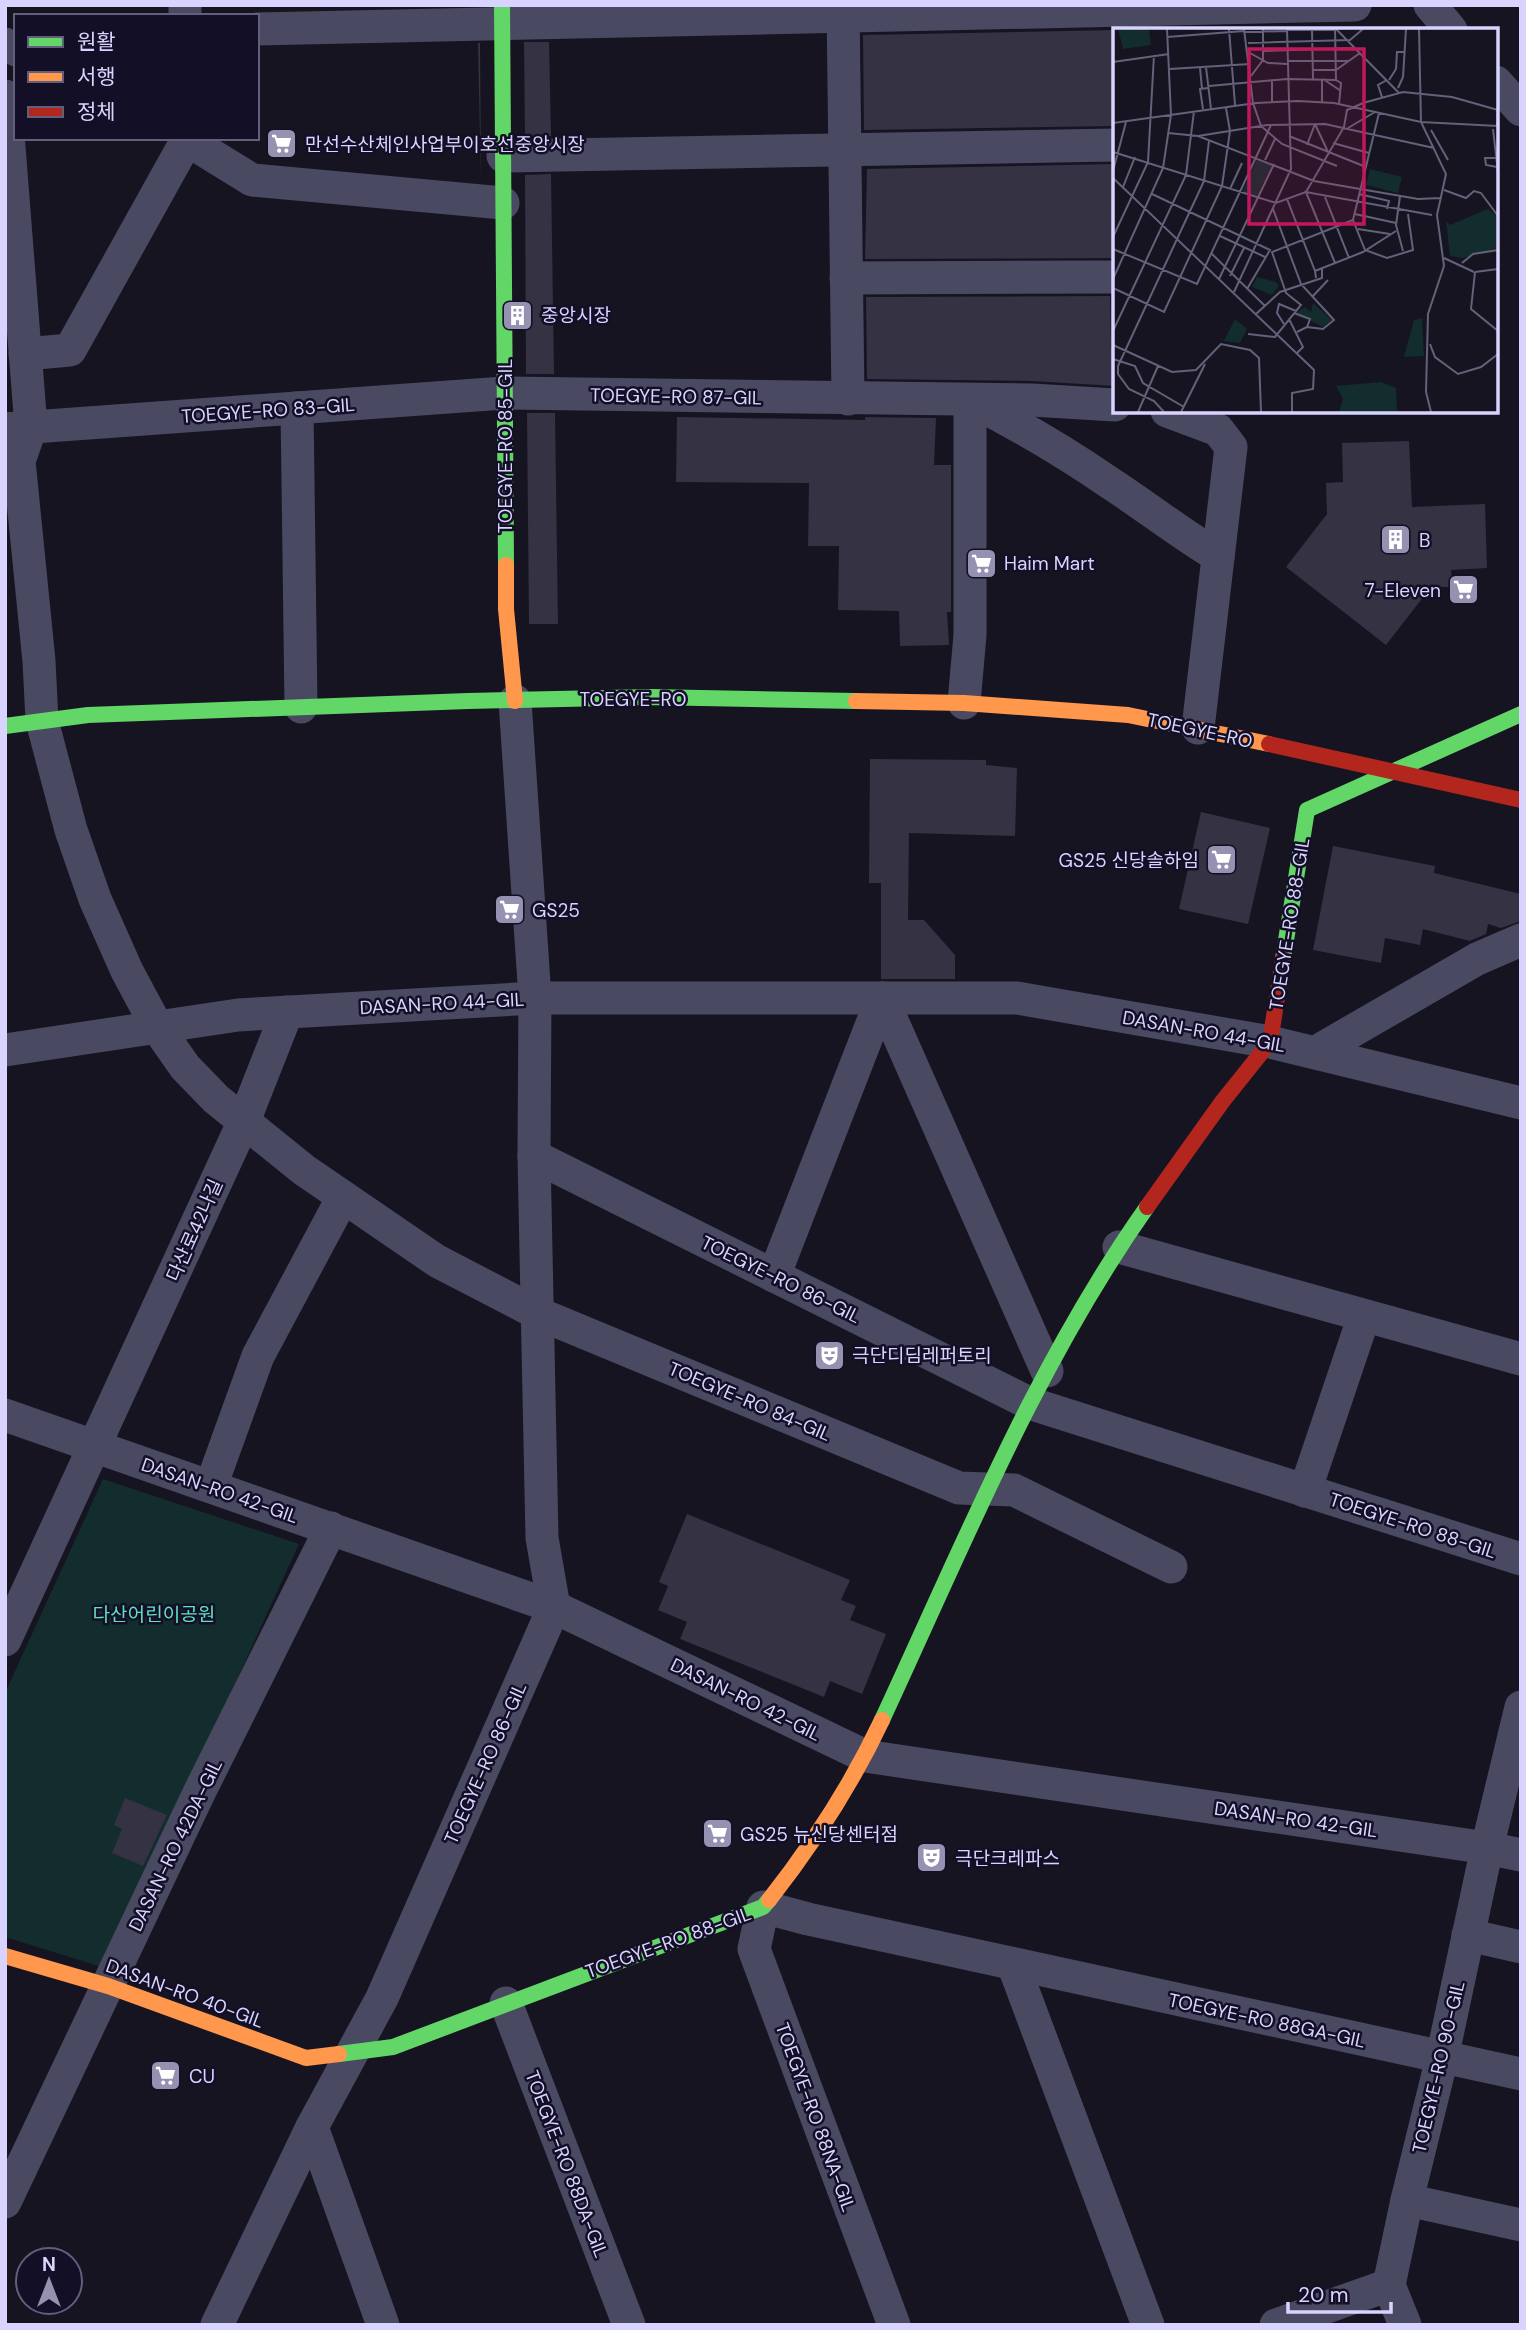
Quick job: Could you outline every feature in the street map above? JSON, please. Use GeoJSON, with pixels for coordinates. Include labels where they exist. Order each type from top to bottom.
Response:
{"type":"FeatureCollection","features":[{"type":"Feature","properties":{"kind":"street"},"geometry":{"type":"LineString","coordinates":[[259,29],[502,14],[843,11],[1148,15],[1355,5]]}},
{"type":"Feature","properties":{"kind":"street"},"geometry":{"type":"LineString","coordinates":[[1430,5],[1449,28]]}},
{"type":"Feature","properties":{"kind":"street"},"geometry":{"type":"LineString","coordinates":[[843,11],[848,399]]}},
{"type":"Feature","properties":{"kind":"street","name":"TOEGYE-RO 85-GIL"},"geometry":{"type":"LineString","coordinates":[[502,14],[506,610],[515,701]]}},
{"type":"Feature","properties":{"kind":"street"},"geometry":{"type":"LineString","coordinates":[[5,96],[10,205],[25,354],[18,428],[19,461],[39,661],[42,721]]}},
{"type":"Feature","properties":{"kind":"street"},"geometry":{"type":"LineString","coordinates":[[25,354],[70,350],[186,140]]}},
{"type":"Feature","properties":{"kind":"street"},"geometry":{"type":"LineString","coordinates":[[189,140],[252,180],[503,203]]}},
{"type":"Feature","properties":{"kind":"street"},"geometry":{"type":"LineString","coordinates":[[503,156],[1113,145]]}},
{"type":"Feature","properties":{"kind":"street"},"geometry":{"type":"LineString","coordinates":[[846,278],[1113,277]]}},
{"type":"Feature","properties":{"kind":"street","name":"TOEGYE-RO 87-GIL"},"geometry":{"type":"LineString","coordinates":[[504,393],[1032,400],[1113,405]]}},
{"type":"Feature","properties":{"kind":"street","name":"TOEGYE-RO 83-GIL"},"geometry":{"type":"LineString","coordinates":[[18,428],[504,393]]}},
{"type":"Feature","properties":{"kind":"street"},"geometry":{"type":"LineString","coordinates":[[964,703],[970,635],[970,400]]}},
{"type":"Feature","properties":{"kind":"street","name":"TOEGYE-RO 87-GIL"},"geometry":{"type":"LineString","coordinates":[[970,400],[1031,431],[1218,556]]}},
{"type":"Feature","properties":{"kind":"street"},"geometry":{"type":"LineString","coordinates":[[297,408],[301,707]]}},
{"type":"Feature","properties":{"kind":"street"},"geometry":{"type":"LineString","coordinates":[[1172,413],[1217,430],[1231,447],[1198,728]]}},
{"type":"Feature","properties":{"kind":"street","name":"TOEGYE-RO"},"geometry":{"type":"LineString","coordinates":[[5,726],[88,715],[651,697],[964,703],[1128,715],[1521,800]]}},
{"type":"Feature","properties":{"kind":"street"},"geometry":{"type":"LineString","coordinates":[[515,701],[535,998],[534,1156],[542,1538],[554,1607]]}},
{"type":"Feature","properties":{"kind":"street"},"geometry":{"type":"LineString","coordinates":[[1390,772],[1521,715]]}},
{"type":"Feature","properties":{"kind":"street","name":"TOEGYE-RO 84-GIL"},"geometry":{"type":"LineString","coordinates":[[42,721],[71,830],[95,899],[127,971],[157,1027],[185,1067],[216,1099],[304,1170],[437,1261],[537,1313],[959,1488],[1014,1490],[1171,1567]]}},
{"type":"Feature","properties":{"kind":"street","name":"TOEGYE-RO 88-GIL"},"geometry":{"type":"LineString","coordinates":[[352,2054],[393,2047],[763,1907],[802,1858],[864,1756],[1028,1403],[1119,1247],[1222,1102],[1270,1042],[1307,810],[1390,772]]}},
{"type":"Feature","properties":{"kind":"street"},"geometry":{"type":"LineString","coordinates":[[1316,1052],[1477,959],[1521,940]]}},
{"type":"Feature","properties":{"kind":"street","name":"DASAN-RO 44-GIL"},"geometry":{"type":"LineString","coordinates":[[5,1050],[237,1015],[535,998],[1017,998],[1270,1042],[1521,1103]]}},
{"type":"Feature","properties":{"kind":"street"},"geometry":{"type":"LineString","coordinates":[[774,1276],[882,998]]}},
{"type":"Feature","properties":{"kind":"street"},"geometry":{"type":"LineString","coordinates":[[882,998],[1047,1371]]}},
{"type":"Feature","properties":{"kind":"street","name":"다산로42나길"},"geometry":{"type":"LineString","coordinates":[[5,1640],[244,1121],[287,1012]]}},
{"type":"Feature","properties":{"kind":"street","name":"TOEGYE-RO 86-GIL"},"geometry":{"type":"LineString","coordinates":[[534,1156],[1028,1403]]}},
{"type":"Feature","properties":{"kind":"street"},"geometry":{"type":"LineString","coordinates":[[211,1486],[257,1356],[343,1197]]}},
{"type":"Feature","properties":{"kind":"street"},"geometry":{"type":"LineString","coordinates":[[1119,1247],[1521,1359]]}},
{"type":"Feature","properties":{"kind":"street","name":"TOEGYE-RO 88-GIL"},"geometry":{"type":"LineString","coordinates":[[1305,1491],[1364,1315]]}},
{"type":"Feature","properties":{"kind":"street","name":"TOEGYE-RO 88-GIL"},"geometry":{"type":"LineString","coordinates":[[1028,1403],[1521,1559]]}},
{"type":"Feature","properties":{"kind":"street","name":"DASAN-RO 42-GIL"},"geometry":{"type":"LineString","coordinates":[[5,1415],[554,1607],[864,1756],[1486,1847],[1521,1855]]}},
{"type":"Feature","properties":{"kind":"street","name":"DASAN-RO 42DA-GIL"},"geometry":{"type":"LineString","coordinates":[[5,2202],[198,1795],[331,1528]]}},
{"type":"Feature","properties":{"kind":"street","name":"TOEGYE-RO 86-GIL"},"geometry":{"type":"LineString","coordinates":[[217,2325],[312,2127],[382,1998],[554,1607]]}},
{"type":"Feature","properties":{"kind":"street","name":"TOEGYE-RO 90-GIL"},"geometry":{"type":"LineString","coordinates":[[1389,2285],[1406,2200],[1443,2058],[1486,1847],[1521,1707]]}},
{"type":"Feature","properties":{"kind":"street","name":"TOEGYE-RO 88GA-GIL"},"geometry":{"type":"LineString","coordinates":[[763,1907],[1521,2074]]}},
{"type":"Feature","properties":{"kind":"street","name":"TOEGYE-RO 88NA-GIL"},"geometry":{"type":"LineString","coordinates":[[763,1907],[754,1949],[894,2325]]}},
{"type":"Feature","properties":{"kind":"street"},"geometry":{"type":"LineString","coordinates":[[1468,1935],[1521,1947]]}},
{"type":"Feature","properties":{"kind":"street","name":"DASAN-RO 40-GIL"},"geometry":{"type":"LineString","coordinates":[[5,1956],[108,1986],[306,2058],[352,2054]]}},
{"type":"Feature","properties":{"kind":"street"},"geometry":{"type":"LineString","coordinates":[[1013,1964],[1148,2325]]}},
{"type":"Feature","properties":{"kind":"street","name":"TOEGYE-RO 88DA-GIL"},"geometry":{"type":"LineString","coordinates":[[506,2003],[629,2325]]}},
{"type":"Feature","properties":{"kind":"street"},"geometry":{"type":"LineString","coordinates":[[312,2127],[383,2325]]}},
{"type":"Feature","properties":{"kind":"street"},"geometry":{"type":"LineString","coordinates":[[1406,2200],[1521,2225]]}},
{"type":"Feature","properties":{"kind":"street"},"geometry":{"type":"LineString","coordinates":[[1276,2325],[1389,2285],[1405,2325]]}},
{"type":"Feature","properties":{"kind":"green space","name":"다산어린이공원"},"geometry":{"type":"Polygon","coordinates":[[[103,1479],[299,1544],[105,1968],[5,1937],[5,1693],[103,1479]]]}},
{"type":"Feature","properties":{"kind":"building"},"geometry":{"type":"Polygon","coordinates":[[[1113,30],[1113,126],[864,130],[863,35],[1113,30]]]}},
{"type":"Feature","properties":{"kind":"building"},"geometry":{"type":"Polygon","coordinates":[[[524,42],[549,42],[551,136],[525,136],[524,42]]]}},
{"type":"Feature","properties":{"kind":"building"},"geometry":{"type":"Polygon","coordinates":[[[478,43],[480,43],[481,182],[478,43]]]}},
{"type":"Feature","properties":{"kind":"building"},"geometry":{"type":"Polygon","coordinates":[[[1113,164],[1113,258],[865,259],[867,169],[1113,164]]]}},
{"type":"Feature","properties":{"kind":"building"},"geometry":{"type":"Polygon","coordinates":[[[551,174],[554,374],[526,374],[525,175],[551,174]]]}},
{"type":"Feature","properties":{"kind":"building"},"geometry":{"type":"Polygon","coordinates":[[[1110,296],[1113,386],[1032,381],[867,379],[866,297],[1110,296]]]}},
{"type":"Feature","properties":{"kind":"building"},"geometry":{"type":"Polygon","coordinates":[[[527,413],[555,413],[558,624],[529,624],[527,413]]]}},
{"type":"Feature","properties":{"kind":"building"},"geometry":{"type":"Polygon","coordinates":[[[677,417],[865,420],[865,417],[936,418],[934,465],[951,465],[951,612],[947,612],[949,645],[900,646],[899,611],[838,610],[839,546],[808,546],[809,483],[676,482],[677,417]]]}},
{"type":"Feature","properties":{"kind":"building","name":"B"},"geometry":{"type":"Polygon","coordinates":[[[1409,441],[1412,507],[1485,504],[1487,568],[1451,570],[1452,587],[1431,587],[1386,645],[1286,567],[1327,514],[1326,483],[1343,482],[1342,443],[1409,441]]]}},
{"type":"Feature","properties":{"kind":"building"},"geometry":{"type":"Polygon","coordinates":[[[870,759],[986,760],[986,765],[1017,768],[1015,836],[909,833],[908,920],[924,920],[955,955],[955,979],[881,979],[881,883],[869,883],[870,759]]]}},
{"type":"Feature","properties":{"kind":"building"},"geometry":{"type":"Polygon","coordinates":[[[1201,812],[1270,828],[1248,924],[1179,909],[1201,812]]]}},
{"type":"Feature","properties":{"kind":"building"},"geometry":{"type":"Polygon","coordinates":[[[1333,846],[1435,866],[1434,873],[1521,894],[1521,921],[1501,928],[1488,924],[1486,934],[1470,941],[1423,929],[1420,945],[1385,938],[1381,963],[1313,950],[1333,846]]]}},
{"type":"Feature","properties":{"kind":"building"},"geometry":{"type":"Polygon","coordinates":[[[687,1514],[850,1580],[841,1600],[856,1606],[850,1620],[886,1634],[862,1694],[830,1681],[824,1697],[680,1639],[687,1622],[658,1610],[668,1586],[659,1582],[687,1514]]]}},
{"type":"Feature","properties":{"kind":"building"},"geometry":{"type":"Polygon","coordinates":[[[125,1798],[167,1815],[143,1866],[112,1853],[122,1829],[114,1825],[125,1798]]]}},
{"type":"Feature","properties":{"kind":"traffic: fast"},"geometry":{"type":"LineString","coordinates":[[502,5],[506,565]]}},
{"type":"Feature","properties":{"kind":"traffic: fast"},"geometry":{"type":"LineString","coordinates":[[5,726],[88,715],[468,701],[651,697],[856,701]]}},
{"type":"Feature","properties":{"kind":"traffic: fast"},"geometry":{"type":"LineString","coordinates":[[1283,959],[1307,810],[1521,714]]}},
{"type":"Feature","properties":{"kind":"traffic: fast"},"geometry":{"type":"LineString","coordinates":[[882,1720],[972,1523],[1036,1392],[1107,1267],[1147,1207]]}},
{"type":"Feature","properties":{"kind":"traffic: fast"},"geometry":{"type":"LineString","coordinates":[[339,2054],[393,2047],[763,1907],[769,1900]]}},
{"type":"Feature","properties":{"kind":"traffic: slow"},"geometry":{"type":"LineString","coordinates":[[506,565],[506,609],[515,701]]}},
{"type":"Feature","properties":{"kind":"traffic: slow"},"geometry":{"type":"LineString","coordinates":[[856,701],[964,703],[1128,715],[1269,744]]}},
{"type":"Feature","properties":{"kind":"traffic: slow"},"geometry":{"type":"LineString","coordinates":[[769,1900],[831,1813],[882,1720]]}},
{"type":"Feature","properties":{"kind":"traffic: slow"},"geometry":{"type":"LineString","coordinates":[[5,1956],[108,1986],[306,2058],[339,2054]]}},
{"type":"Feature","properties":{"kind":"traffic: jam"},"geometry":{"type":"LineString","coordinates":[[1269,744],[1521,800]]}},
{"type":"Feature","properties":{"kind":"traffic: jam"},"geometry":{"type":"LineString","coordinates":[[1147,1207],[1222,1102],[1270,1042],[1283,959]]}},
{"type":"Feature","properties":{"kind":"place","name":"만선수산체인사업부이호선중앙시장"},"geometry":{"type":"Point","coordinates":[282,144]}},
{"type":"Feature","properties":{"kind":"place","name":"중앙시장"},"geometry":{"type":"Point","coordinates":[518,315]}},
{"type":"Feature","properties":{"kind":"place","name":"B"},"geometry":{"type":"Point","coordinates":[1396,540]}},
{"type":"Feature","properties":{"kind":"place","name":"Haim Mart"},"geometry":{"type":"Point","coordinates":[981,563]}},
{"type":"Feature","properties":{"kind":"place","name":"7-Eleven"},"geometry":{"type":"Point","coordinates":[1464,590]}},
{"type":"Feature","properties":{"kind":"place","name":"GS25 신당솔하임"},"geometry":{"type":"Point","coordinates":[1222,860]}},
{"type":"Feature","properties":{"kind":"place","name":"GS25"},"geometry":{"type":"Point","coordinates":[509,910]}},
{"type":"Feature","properties":{"kind":"place","name":"극단디딤레퍼토리"},"geometry":{"type":"Point","coordinates":[829,1355]}},
{"type":"Feature","properties":{"kind":"place","name":"GS25 뉴신당센터점"},"geometry":{"type":"Point","coordinates":[717,1834]}},
{"type":"Feature","properties":{"kind":"place","name":"극단크레파스"},"geometry":{"type":"Point","coordinates":[932,1858]}},
{"type":"Feature","properties":{"kind":"place","name":"CU"},"geometry":{"type":"Point","coordinates":[166,2076]}}]}
